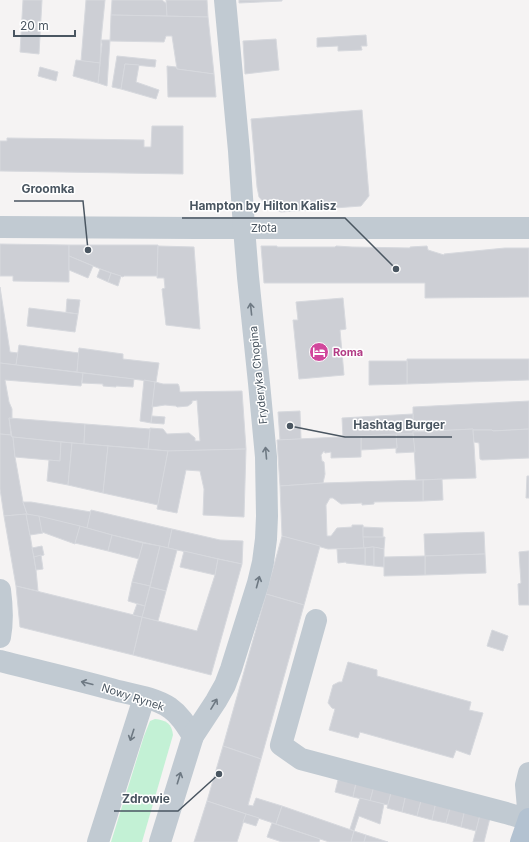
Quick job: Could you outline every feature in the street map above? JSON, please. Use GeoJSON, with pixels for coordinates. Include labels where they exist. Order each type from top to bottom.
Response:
{"type":"FeatureCollection","features":[{"type":"Feature","properties":{"kind":"main road"},"geometry":{"type":"LineString","coordinates":[[521,842],[529,820]]}},
{"type":"Feature","properties":{"kind":"street","name":"Fryderyka Chopina"},"geometry":{"type":"LineString","coordinates":[[192,736],[216,701],[231,669],[258,583],[266,539],[266,457],[248,277],[239,151],[225,0]]}},
{"type":"Feature","properties":{"kind":"street","name":"Złota"},"geometry":{"type":"LineString","coordinates":[[0,228],[529,228]]}},
{"type":"Feature","properties":{"kind":"street"},"geometry":{"type":"LineString","coordinates":[[0,590],[2,600],[2,630],[0,636]]}},
{"type":"Feature","properties":{"kind":"street"},"geometry":{"type":"LineString","coordinates":[[316,620],[280,745],[301,759],[529,820],[526,785],[529,773]]}},
{"type":"Feature","properties":{"kind":"street","name":"Nowy Rynek"},"geometry":{"type":"LineString","coordinates":[[0,661],[157,702],[169,708],[178,715],[192,736]]}},
{"type":"Feature","properties":{"kind":"street"},"geometry":{"type":"LineString","coordinates":[[98,842],[144,698]]}},
{"type":"Feature","properties":{"kind":"street"},"geometry":{"type":"LineString","coordinates":[[160,842],[192,736]]}},
{"type":"Feature","properties":{"kind":"green space"},"geometry":{"type":"Polygon","coordinates":[[[155,719],[168,723],[173,735],[142,842],[111,842],[144,736],[150,721],[155,719]]]}},
{"type":"Feature","properties":{"kind":"building"},"geometry":{"type":"Polygon","coordinates":[[[23,0],[42,0],[39,54],[20,52],[23,0]]]}},
{"type":"Feature","properties":{"kind":"building"},"geometry":{"type":"Polygon","coordinates":[[[86,0],[105,0],[100,63],[81,61],[86,0]]]}},
{"type":"Feature","properties":{"kind":"building"},"geometry":{"type":"Polygon","coordinates":[[[112,0],[162,0],[167,4],[167,16],[111,15],[112,0]]]}},
{"type":"Feature","properties":{"kind":"building"},"geometry":{"type":"Polygon","coordinates":[[[166,0],[207,0],[208,17],[167,16],[166,0]]]}},
{"type":"Feature","properties":{"kind":"building"},"geometry":{"type":"Polygon","coordinates":[[[239,0],[282,0],[282,1],[239,3],[239,0]]]}},
{"type":"Feature","properties":{"kind":"building"},"geometry":{"type":"Polygon","coordinates":[[[111,15],[208,17],[214,74],[177,69],[172,36],[166,36],[164,42],[110,41],[111,15]]]}},
{"type":"Feature","properties":{"kind":"building"},"geometry":{"type":"Polygon","coordinates":[[[366,35],[367,46],[361,46],[362,50],[338,51],[338,46],[317,47],[317,38],[366,35]]]}},
{"type":"Feature","properties":{"kind":"building"},"geometry":{"type":"Polygon","coordinates":[[[276,39],[279,70],[245,74],[243,41],[276,39]]]}},
{"type":"Feature","properties":{"kind":"building"},"geometry":{"type":"Polygon","coordinates":[[[101,40],[110,40],[107,86],[98,83],[102,44],[101,40]]]}},
{"type":"Feature","properties":{"kind":"building"},"geometry":{"type":"Polygon","coordinates":[[[117,56],[156,60],[155,67],[125,64],[121,89],[112,87],[117,56]]]}},
{"type":"Feature","properties":{"kind":"building"},"geometry":{"type":"Polygon","coordinates":[[[76,60],[100,63],[98,83],[73,76],[76,60]]]}},
{"type":"Feature","properties":{"kind":"building"},"geometry":{"type":"Polygon","coordinates":[[[125,64],[139,65],[136,82],[159,90],[156,99],[121,89],[125,64]]]}},
{"type":"Feature","properties":{"kind":"building"},"geometry":{"type":"Polygon","coordinates":[[[167,66],[176,67],[177,69],[214,74],[216,97],[168,97],[167,66]]]}},
{"type":"Feature","properties":{"kind":"building"},"geometry":{"type":"Polygon","coordinates":[[[40,67],[58,72],[56,81],[38,76],[40,67]]]}},
{"type":"Feature","properties":{"kind":"building"},"geometry":{"type":"Polygon","coordinates":[[[362,110],[369,196],[361,206],[281,212],[266,205],[259,197],[257,187],[251,119],[362,110]]]}},
{"type":"Feature","properties":{"kind":"building"},"geometry":{"type":"Polygon","coordinates":[[[152,126],[183,126],[183,174],[0,171],[0,141],[7,141],[7,138],[144,140],[144,147],[151,147],[152,126]]]}},
{"type":"Feature","properties":{"kind":"building"},"geometry":{"type":"Polygon","coordinates":[[[0,244],[69,245],[69,282],[13,281],[13,276],[0,276],[0,244]]]}},
{"type":"Feature","properties":{"kind":"building"},"geometry":{"type":"Polygon","coordinates":[[[69,245],[158,245],[158,276],[123,277],[69,256],[69,245]]]}},
{"type":"Feature","properties":{"kind":"building"},"geometry":{"type":"Polygon","coordinates":[[[158,246],[194,247],[200,329],[166,325],[162,289],[165,288],[164,278],[157,278],[158,246]]]}},
{"type":"Feature","properties":{"kind":"building"},"geometry":{"type":"Polygon","coordinates":[[[261,246],[410,248],[427,246],[428,250],[444,255],[505,248],[529,248],[529,297],[425,298],[425,283],[264,283],[261,246]]]}},
{"type":"Feature","properties":{"kind":"building"},"geometry":{"type":"Polygon","coordinates":[[[69,256],[93,266],[88,278],[69,270],[69,256]]]}},
{"type":"Feature","properties":{"kind":"building"},"geometry":{"type":"Polygon","coordinates":[[[100,269],[111,273],[108,282],[97,277],[100,269]]]}},
{"type":"Feature","properties":{"kind":"building"},"geometry":{"type":"Polygon","coordinates":[[[111,273],[121,276],[118,286],[108,282],[111,273]]]}},
{"type":"Feature","properties":{"kind":"building"},"geometry":{"type":"Polygon","coordinates":[[[0,287],[10,352],[18,353],[16,365],[0,363],[0,287]]]}},
{"type":"Feature","properties":{"kind":"building","name":"Roma"},"geometry":{"type":"Polygon","coordinates":[[[343,298],[346,329],[340,330],[344,375],[299,379],[293,320],[298,320],[296,302],[343,298]]]}},
{"type":"Feature","properties":{"kind":"building"},"geometry":{"type":"Polygon","coordinates":[[[67,299],[80,300],[78,314],[66,312],[67,299]]]}},
{"type":"Feature","properties":{"kind":"building"},"geometry":{"type":"Polygon","coordinates":[[[29,308],[78,314],[75,332],[27,326],[29,308]]]}},
{"type":"Feature","properties":{"kind":"building"},"geometry":{"type":"Polygon","coordinates":[[[19,345],[79,353],[77,372],[16,365],[19,345]]]}},
{"type":"Feature","properties":{"kind":"building"},"geometry":{"type":"Polygon","coordinates":[[[79,348],[123,354],[123,359],[159,363],[156,382],[77,372],[79,348]]]}},
{"type":"Feature","properties":{"kind":"building"},"geometry":{"type":"Polygon","coordinates":[[[407,359],[529,359],[529,380],[407,384],[407,359]]]}},
{"type":"Feature","properties":{"kind":"building"},"geometry":{"type":"Polygon","coordinates":[[[369,361],[407,361],[407,384],[369,385],[369,361]]]}},
{"type":"Feature","properties":{"kind":"building"},"geometry":{"type":"Polygon","coordinates":[[[0,363],[83,373],[81,386],[5,380],[9,402],[12,409],[12,419],[9,418],[11,435],[0,434],[0,363]]]}},
{"type":"Feature","properties":{"kind":"building"},"geometry":{"type":"Polygon","coordinates":[[[83,373],[134,379],[133,387],[103,386],[103,384],[82,383],[83,373]]]}},
{"type":"Feature","properties":{"kind":"building"},"geometry":{"type":"Polygon","coordinates":[[[144,380],[155,382],[151,423],[140,421],[144,380]]]}},
{"type":"Feature","properties":{"kind":"building"},"geometry":{"type":"Polygon","coordinates":[[[155,382],[163,384],[178,384],[180,392],[242,391],[246,449],[168,451],[148,449],[150,428],[163,429],[167,434],[189,433],[195,438],[195,441],[200,441],[197,400],[192,401],[192,403],[188,406],[177,407],[165,405],[152,407],[155,382]]]}},
{"type":"Feature","properties":{"kind":"building"},"geometry":{"type":"Polygon","coordinates":[[[529,401],[529,429],[493,431],[473,429],[413,432],[413,407],[529,401]]]}},
{"type":"Feature","properties":{"kind":"building"},"geometry":{"type":"Polygon","coordinates":[[[300,411],[301,439],[280,440],[278,412],[300,411]]]}},
{"type":"Feature","properties":{"kind":"building"},"geometry":{"type":"Polygon","coordinates":[[[413,414],[413,434],[343,437],[342,418],[413,414]]]}},
{"type":"Feature","properties":{"kind":"building"},"geometry":{"type":"Polygon","coordinates":[[[152,416],[165,417],[164,424],[151,423],[152,416]]]}},
{"type":"Feature","properties":{"kind":"building"},"geometry":{"type":"Polygon","coordinates":[[[9,418],[85,424],[84,444],[12,437],[9,418]]]}},
{"type":"Feature","properties":{"kind":"building"},"geometry":{"type":"Polygon","coordinates":[[[85,424],[150,429],[148,449],[84,444],[85,424]]]}},
{"type":"Feature","properties":{"kind":"building"},"geometry":{"type":"Polygon","coordinates":[[[473,429],[476,478],[416,480],[413,432],[473,429]]]}},
{"type":"Feature","properties":{"kind":"building"},"geometry":{"type":"Polygon","coordinates":[[[529,429],[529,458],[480,459],[479,443],[474,442],[473,430],[493,431],[529,429]]]}},
{"type":"Feature","properties":{"kind":"building"},"geometry":{"type":"Polygon","coordinates":[[[0,434],[11,435],[13,437],[23,502],[27,514],[4,516],[0,489],[0,434]]]}},
{"type":"Feature","properties":{"kind":"building"},"geometry":{"type":"Polygon","coordinates":[[[396,434],[413,434],[415,452],[396,453],[396,434]]]}},
{"type":"Feature","properties":{"kind":"building"},"geometry":{"type":"Polygon","coordinates":[[[396,434],[397,448],[361,450],[361,436],[396,434]]]}},
{"type":"Feature","properties":{"kind":"building"},"geometry":{"type":"Polygon","coordinates":[[[361,436],[361,457],[331,458],[331,452],[325,453],[324,451],[321,455],[322,461],[324,462],[325,474],[323,483],[280,486],[277,440],[361,436]]]}},
{"type":"Feature","properties":{"kind":"building"},"geometry":{"type":"Polygon","coordinates":[[[13,437],[61,442],[60,461],[15,457],[13,437]]]}},
{"type":"Feature","properties":{"kind":"building"},"geometry":{"type":"Polygon","coordinates":[[[61,442],[72,443],[68,485],[47,481],[49,460],[60,461],[61,442]]]}},
{"type":"Feature","properties":{"kind":"building"},"geometry":{"type":"Polygon","coordinates":[[[72,443],[108,446],[103,493],[68,485],[72,443]]]}},
{"type":"Feature","properties":{"kind":"building"},"geometry":{"type":"Polygon","coordinates":[[[108,446],[168,451],[158,505],[103,493],[108,446]]]}},
{"type":"Feature","properties":{"kind":"building"},"geometry":{"type":"Polygon","coordinates":[[[246,449],[244,517],[203,515],[204,489],[200,471],[186,470],[177,513],[157,509],[168,451],[246,449]]]}},
{"type":"Feature","properties":{"kind":"building"},"geometry":{"type":"Polygon","coordinates":[[[527,476],[529,476],[529,498],[526,498],[527,476]]]}},
{"type":"Feature","properties":{"kind":"building"},"geometry":{"type":"Polygon","coordinates":[[[442,479],[443,500],[423,501],[423,480],[442,479]]]}},
{"type":"Feature","properties":{"kind":"building"},"geometry":{"type":"Polygon","coordinates":[[[423,480],[423,501],[374,502],[374,504],[362,505],[362,503],[341,504],[333,498],[330,498],[326,505],[327,536],[331,536],[337,528],[352,527],[352,525],[363,525],[364,548],[328,549],[282,536],[280,486],[423,480]]]}},
{"type":"Feature","properties":{"kind":"building"},"geometry":{"type":"Polygon","coordinates":[[[23,502],[91,512],[87,528],[27,514],[23,502]]]}},
{"type":"Feature","properties":{"kind":"building"},"geometry":{"type":"Polygon","coordinates":[[[91,510],[172,529],[168,548],[87,528],[91,510]]]}},
{"type":"Feature","properties":{"kind":"building"},"geometry":{"type":"Polygon","coordinates":[[[26,514],[36,570],[38,591],[16,586],[4,516],[26,514]]]}},
{"type":"Feature","properties":{"kind":"building"},"geometry":{"type":"Polygon","coordinates":[[[26,514],[39,516],[43,533],[30,535],[26,514]]]}},
{"type":"Feature","properties":{"kind":"building"},"geometry":{"type":"Polygon","coordinates":[[[39,516],[80,526],[75,544],[42,532],[39,516]]]}},
{"type":"Feature","properties":{"kind":"building"},"geometry":{"type":"Polygon","coordinates":[[[80,526],[112,535],[108,551],[75,543],[80,526]]]}},
{"type":"Feature","properties":{"kind":"building"},"geometry":{"type":"Polygon","coordinates":[[[363,527],[383,528],[383,538],[363,537],[363,527]]]}},
{"type":"Feature","properties":{"kind":"building"},"geometry":{"type":"Polygon","coordinates":[[[172,529],[220,540],[243,541],[242,564],[168,548],[172,529]]]}},
{"type":"Feature","properties":{"kind":"building"},"geometry":{"type":"Polygon","coordinates":[[[484,532],[485,554],[425,556],[424,534],[484,532]]]}},
{"type":"Feature","properties":{"kind":"building"},"geometry":{"type":"Polygon","coordinates":[[[112,535],[143,543],[139,559],[108,551],[112,535]]]}},
{"type":"Feature","properties":{"kind":"building"},"geometry":{"type":"Polygon","coordinates":[[[282,536],[320,546],[304,605],[266,594],[282,536]]]}},
{"type":"Feature","properties":{"kind":"building"},"geometry":{"type":"Polygon","coordinates":[[[363,537],[385,537],[384,549],[372,547],[364,548],[363,537]]]}},
{"type":"Feature","properties":{"kind":"building"},"geometry":{"type":"Polygon","coordinates":[[[143,543],[160,546],[150,586],[132,582],[143,543]]]}},
{"type":"Feature","properties":{"kind":"building"},"geometry":{"type":"Polygon","coordinates":[[[42,546],[44,555],[34,557],[32,548],[42,546]]]}},
{"type":"Feature","properties":{"kind":"building"},"geometry":{"type":"Polygon","coordinates":[[[160,546],[177,550],[166,591],[150,587],[160,546]]]}},
{"type":"Feature","properties":{"kind":"building"},"geometry":{"type":"Polygon","coordinates":[[[374,547],[374,566],[365,565],[365,548],[374,547]]]}},
{"type":"Feature","properties":{"kind":"building"},"geometry":{"type":"Polygon","coordinates":[[[374,547],[384,549],[384,567],[374,566],[374,547]]]}},
{"type":"Feature","properties":{"kind":"building"},"geometry":{"type":"Polygon","coordinates":[[[365,548],[365,565],[346,562],[338,563],[337,549],[365,548]]]}},
{"type":"Feature","properties":{"kind":"building"},"geometry":{"type":"Polygon","coordinates":[[[184,551],[218,559],[215,575],[180,567],[184,551]]]}},
{"type":"Feature","properties":{"kind":"building"},"geometry":{"type":"Polygon","coordinates":[[[529,551],[529,605],[519,605],[518,584],[521,583],[519,552],[529,551]]]}},
{"type":"Feature","properties":{"kind":"building"},"geometry":{"type":"Polygon","coordinates":[[[485,554],[486,573],[425,575],[425,556],[485,554]]]}},
{"type":"Feature","properties":{"kind":"building"},"geometry":{"type":"Polygon","coordinates":[[[41,555],[43,569],[36,570],[34,557],[41,555]]]}},
{"type":"Feature","properties":{"kind":"building"},"geometry":{"type":"Polygon","coordinates":[[[425,556],[425,575],[384,576],[384,557],[425,556]]]}},
{"type":"Feature","properties":{"kind":"building"},"geometry":{"type":"Polygon","coordinates":[[[218,559],[242,564],[211,675],[133,655],[142,617],[197,631],[215,575],[218,559]]]}},
{"type":"Feature","properties":{"kind":"building"},"geometry":{"type":"Polygon","coordinates":[[[132,582],[150,586],[145,606],[128,601],[132,582]]]}},
{"type":"Feature","properties":{"kind":"building"},"geometry":{"type":"Polygon","coordinates":[[[16,586],[142,617],[133,655],[20,627],[16,586]]]}},
{"type":"Feature","properties":{"kind":"building"},"geometry":{"type":"Polygon","coordinates":[[[150,587],[166,591],[158,621],[142,617],[150,587]]]}},
{"type":"Feature","properties":{"kind":"building"},"geometry":{"type":"Polygon","coordinates":[[[266,594],[304,605],[261,759],[223,746],[266,594]]]}},
{"type":"Feature","properties":{"kind":"building"},"geometry":{"type":"Polygon","coordinates":[[[137,604],[145,606],[142,617],[133,615],[137,604]]]}},
{"type":"Feature","properties":{"kind":"building"},"geometry":{"type":"Polygon","coordinates":[[[492,630],[508,636],[503,651],[487,646],[492,630]]]}},
{"type":"Feature","properties":{"kind":"building"},"geometry":{"type":"Polygon","coordinates":[[[348,662],[377,670],[377,676],[471,702],[469,710],[483,713],[470,755],[456,750],[453,758],[360,732],[358,738],[329,730],[335,709],[328,703],[333,685],[342,682],[348,662]]]}},
{"type":"Feature","properties":{"kind":"building"},"geometry":{"type":"Polygon","coordinates":[[[223,746],[261,759],[248,805],[253,806],[256,798],[282,806],[276,824],[207,801],[223,746]]]}},
{"type":"Feature","properties":{"kind":"building"},"geometry":{"type":"Polygon","coordinates":[[[338,780],[356,782],[353,797],[335,792],[338,780]]]}},
{"type":"Feature","properties":{"kind":"building"},"geometry":{"type":"Polygon","coordinates":[[[356,784],[374,786],[370,801],[353,797],[356,784]]]}},
{"type":"Feature","properties":{"kind":"building"},"geometry":{"type":"Polygon","coordinates":[[[374,786],[391,793],[388,805],[370,801],[374,786]]]}},
{"type":"Feature","properties":{"kind":"building"},"geometry":{"type":"Polygon","coordinates":[[[391,793],[406,794],[402,812],[387,808],[391,793]]]}},
{"type":"Feature","properties":{"kind":"building"},"geometry":{"type":"Polygon","coordinates":[[[406,794],[421,801],[417,816],[402,812],[406,794]]]}},
{"type":"Feature","properties":{"kind":"building"},"geometry":{"type":"Polygon","coordinates":[[[360,798],[384,804],[380,824],[359,816],[354,831],[350,829],[360,798]]]}},
{"type":"Feature","properties":{"kind":"building"},"geometry":{"type":"Polygon","coordinates":[[[207,801],[246,814],[237,842],[194,842],[207,801]]]}},
{"type":"Feature","properties":{"kind":"building"},"geometry":{"type":"Polygon","coordinates":[[[421,801],[436,802],[432,820],[417,816],[421,801]]]}},
{"type":"Feature","properties":{"kind":"building"},"geometry":{"type":"Polygon","coordinates":[[[436,802],[450,808],[446,823],[432,820],[436,802]]]}},
{"type":"Feature","properties":{"kind":"building"},"geometry":{"type":"Polygon","coordinates":[[[282,806],[354,831],[351,842],[329,842],[276,824],[282,806]]]}},
{"type":"Feature","properties":{"kind":"building"},"geometry":{"type":"Polygon","coordinates":[[[450,808],[465,809],[461,827],[446,823],[450,808]]]}},
{"type":"Feature","properties":{"kind":"building"},"geometry":{"type":"Polygon","coordinates":[[[465,809],[480,815],[476,831],[461,827],[465,809]]]}},
{"type":"Feature","properties":{"kind":"building"},"geometry":{"type":"Polygon","coordinates":[[[246,814],[259,818],[256,826],[243,822],[246,814]]]}},
{"type":"Feature","properties":{"kind":"building"},"geometry":{"type":"Polygon","coordinates":[[[480,815],[490,818],[484,842],[473,842],[480,815]]]}},
{"type":"Feature","properties":{"kind":"building"},"geometry":{"type":"Polygon","coordinates":[[[272,823],[320,839],[319,842],[282,842],[267,837],[272,823]]]}},
{"type":"Feature","properties":{"kind":"building"},"geometry":{"type":"Polygon","coordinates":[[[354,831],[366,835],[364,842],[351,842],[354,831]]]}},
{"type":"Feature","properties":{"kind":"building"},"geometry":{"type":"Polygon","coordinates":[[[366,835],[388,842],[364,842],[366,835]]]}},
{"type":"Feature","properties":{"kind":"place","name":"Groomka"},"geometry":{"type":"Point","coordinates":[88,250]}},
{"type":"Feature","properties":{"kind":"place","name":"Hampton by Hilton Kalisz"},"geometry":{"type":"Point","coordinates":[396,269]}},
{"type":"Feature","properties":{"kind":"place","name":"Roma"},"geometry":{"type":"Point","coordinates":[319,352]}},
{"type":"Feature","properties":{"kind":"place","name":"Hashtag Burger"},"geometry":{"type":"Point","coordinates":[290,426]}},
{"type":"Feature","properties":{"kind":"place","name":"Zdrowie"},"geometry":{"type":"Point","coordinates":[219,774]}}]}
